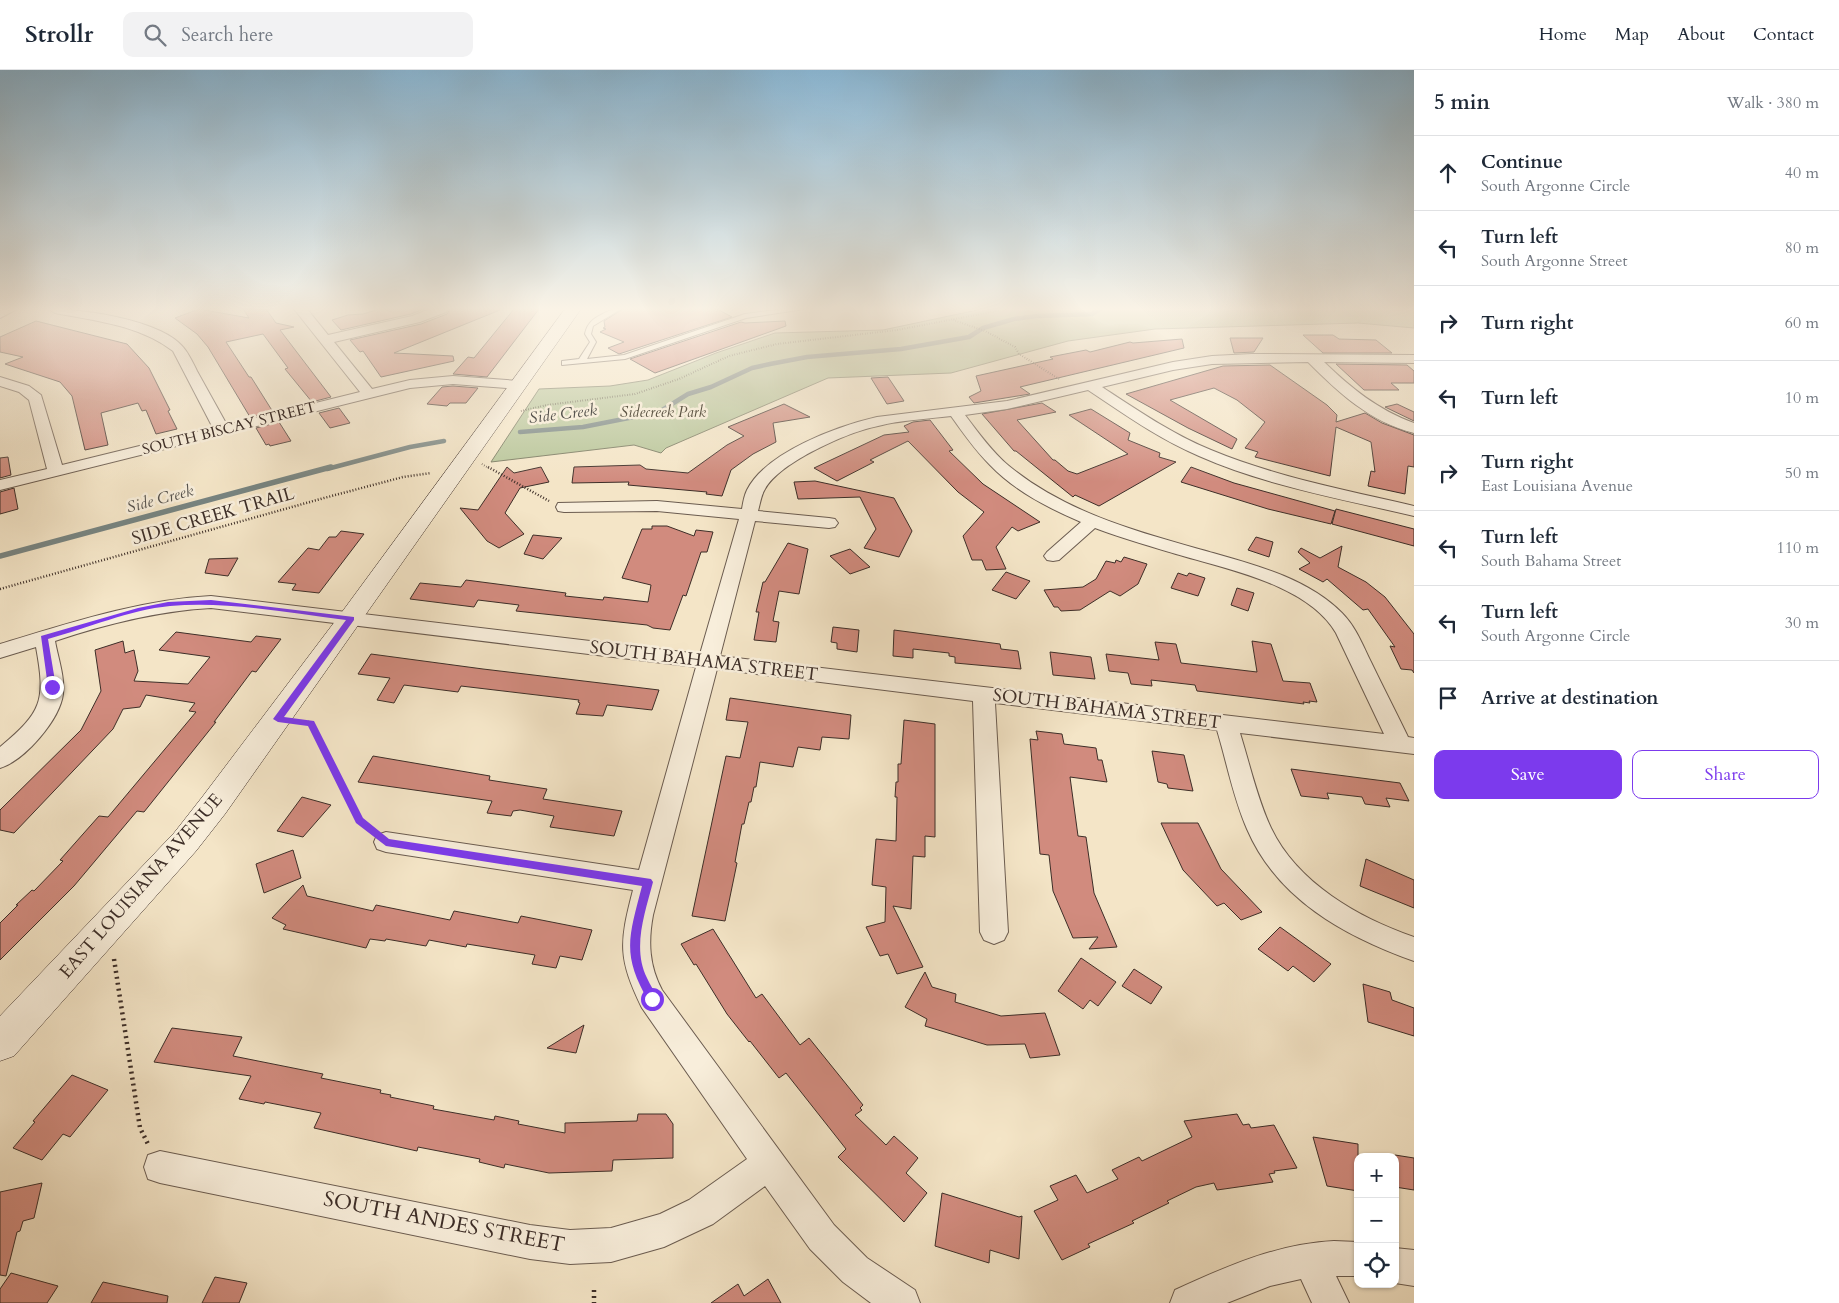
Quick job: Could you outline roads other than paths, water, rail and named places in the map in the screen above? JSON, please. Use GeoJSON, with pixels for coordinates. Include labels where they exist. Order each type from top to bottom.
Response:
{"type":"FeatureCollection","features":[{"type":"Feature","properties":{"kind":"street"},"geometry":{"type":"LineString","coordinates":[[188,367],[222,430]]}},
{"type":"Feature","properties":{"kind":"street"},"geometry":{"type":"LineString","coordinates":[[347,367],[369,394]]}},
{"type":"Feature","properties":{"kind":"street","name":"EAST LOUISIANA AVENUE"},"geometry":{"type":"LineString","coordinates":[[0,1043],[185,842],[351,618],[518,399],[538,367]]}},
{"type":"Feature","properties":{"kind":"street"},"geometry":{"type":"LineString","coordinates":[[902,1303],[855,1270],[822,1237],[652,999],[641,979],[636,962],[635,935],[648,882],[748,515],[755,491],[762,480],[773,469],[796,455],[876,420],[1007,405],[1174,367]]}},
{"type":"Feature","properties":{"kind":"street"},"geometry":{"type":"LineString","coordinates":[[1321,367],[1359,403],[1385,418],[1414,428]]}},
{"type":"Feature","properties":{"kind":"street","name":"SOUTH BISCAY STREET"},"geometry":{"type":"LineString","coordinates":[[0,485],[410,384],[440,380],[518,399]]}},
{"type":"Feature","properties":{"kind":"street"},"geometry":{"type":"LineString","coordinates":[[0,382],[24,389],[36,398],[56,472]]}},
{"type":"Feature","properties":{"kind":"street"},"geometry":{"type":"LineString","coordinates":[[1083,388],[1192,447],[1227,462],[1276,477],[1414,511]]}},
{"type":"Feature","properties":{"kind":"street"},"geometry":{"type":"LineString","coordinates":[[954,411],[990,456],[1018,481],[1057,504],[1093,521],[1147,540],[1263,573],[1298,589],[1322,605],[1344,628],[1407,745]]}},
{"type":"Feature","properties":{"kind":"street"},"geometry":{"type":"LineString","coordinates":[[564,507],[649,506],[829,523]]}},
{"type":"Feature","properties":{"kind":"street"},"geometry":{"type":"LineString","coordinates":[[1053,556],[1093,521]]}},
{"type":"Feature","properties":{"kind":"street","name":"SOUTH BAHAMA STREET"},"geometry":{"type":"LineString","coordinates":[[0,651],[138,610],[190,602],[211,602],[1407,745]]}},
{"type":"Feature","properties":{"kind":"street"},"geometry":{"type":"LineString","coordinates":[[0,760],[40,722],[48,708],[52,696],[52,687],[44,638]]}},
{"type":"Feature","properties":{"kind":"street"},"geometry":{"type":"LineString","coordinates":[[984,694],[994,932]]}},
{"type":"Feature","properties":{"kind":"street"},"geometry":{"type":"LineString","coordinates":[[1226,723],[1259,830],[1272,853],[1305,888],[1340,915],[1365,930],[1414,949]]}},
{"type":"Feature","properties":{"kind":"street"},"geometry":{"type":"LineString","coordinates":[[386,842],[648,882]]}},
{"type":"Feature","properties":{"kind":"street","name":"SOUTH ANDES STREET"},"geometry":{"type":"LineString","coordinates":[[160,1167],[530,1242],[570,1247],[611,1244],[664,1230],[700,1212],[769,1163]]}},
{"type":"Feature","properties":{"kind":"street"},"geometry":{"type":"LineString","coordinates":[[1310,1259],[1331,1303]]}},
{"type":"Feature","properties":{"kind":"street"},"geometry":{"type":"LineString","coordinates":[[1188,1303],[1242,1277],[1282,1264],[1310,1259],[1354,1259]]}},
{"type":"Feature","properties":{"kind":"street"},"geometry":{"type":"LineString","coordinates":[[1399,1265],[1414,1268]]}},
{"type":"Feature","properties":{"kind":"waterway","name":"Side Creek"},"geometry":{"type":"LineString","coordinates":[[520,432],[583,427],[659,412],[688,394],[711,387],[759,367]]}},
{"type":"Feature","properties":{"kind":"waterway","name":"Side Creek"},"geometry":{"type":"LineString","coordinates":[[327,469],[410,447],[444,441]]}},
{"type":"Feature","properties":{"kind":"waterway","name":"Side Creek"},"geometry":{"type":"LineString","coordinates":[[0,556],[331,467]]}},
{"type":"Feature","properties":{"kind":"park label","name":"Sidecreek Park"},"geometry":{"type":"Point","coordinates":[663,412]}}]}
